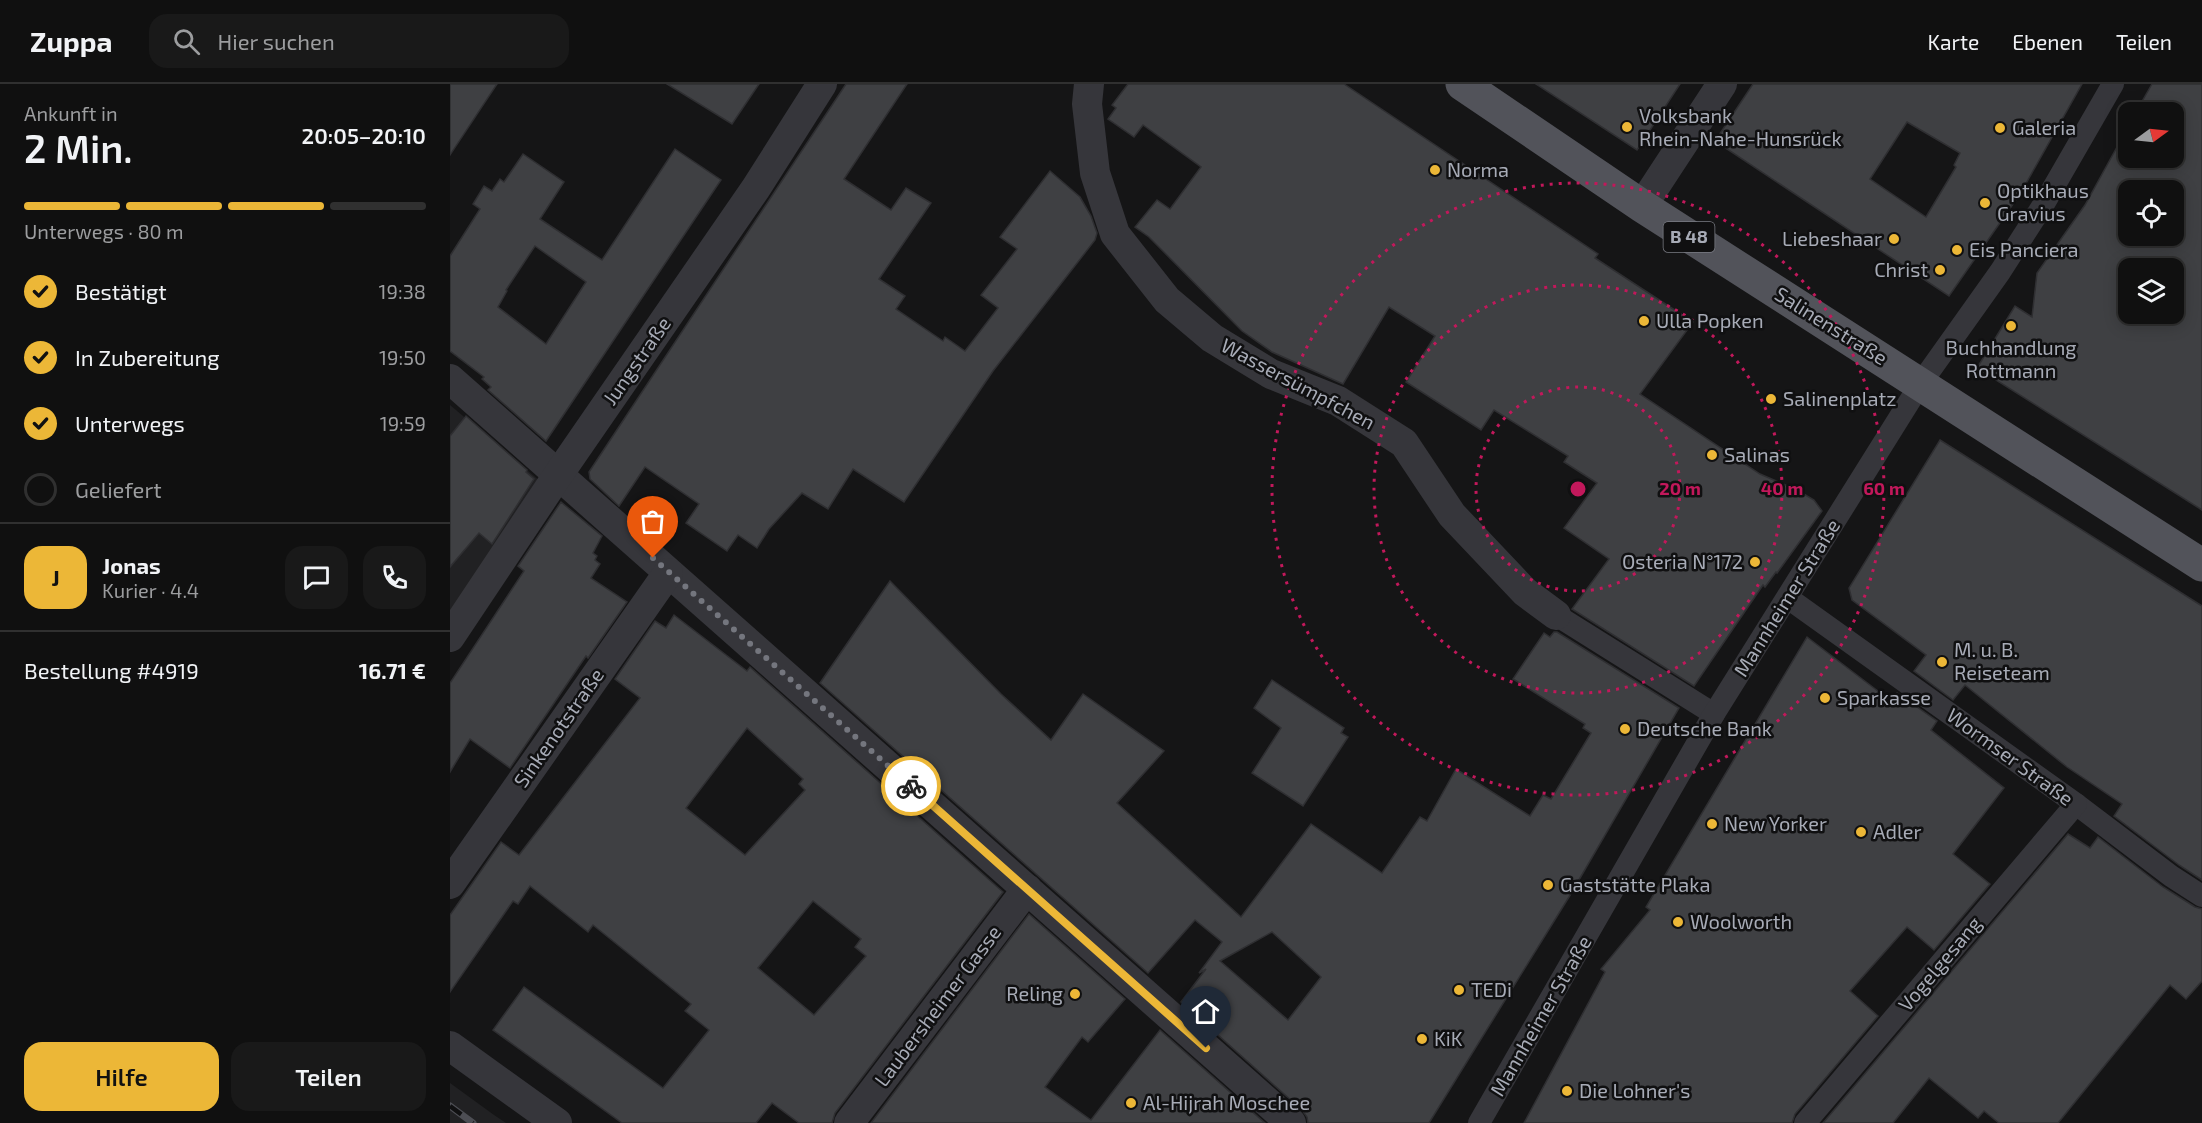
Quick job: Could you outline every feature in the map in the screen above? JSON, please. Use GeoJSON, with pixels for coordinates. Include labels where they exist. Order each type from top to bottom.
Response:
{"type":"FeatureCollection","features":[{"type":"Feature","properties":{"kind":"main road","name":"Salinenstraße"},"geometry":{"type":"LineString","coordinates":[[1462,84],[1642,206],[2202,565]]}},
{"type":"Feature","properties":{"kind":"street","name":"Jungstraße"},"geometry":{"type":"LineString","coordinates":[[450,637],[558,475],[756,188],[822,84]]}},
{"type":"Feature","properties":{"kind":"street","name":"Wassersümpfchen"},"geometry":{"type":"LineString","coordinates":[[1089,84],[1087,104],[1095,173],[1115,234],[1167,300],[1212,339],[1271,374],[1338,401],[1404,443],[1452,514],[1519,586],[1556,615],[1714,714]]}},
{"type":"Feature","properties":{"kind":"street"},"geometry":{"type":"LineString","coordinates":[[1642,206],[1722,84]]}},
{"type":"Feature","properties":{"kind":"street","name":"Mannheimer Straße"},"geometry":{"type":"LineString","coordinates":[[1479,1123],[1714,714],[1920,383],[2000,272],[2045,202],[2113,84]]}},
{"type":"Feature","properties":{"kind":"street"},"geometry":{"type":"LineString","coordinates":[[450,379],[1291,1123]]}},
{"type":"Feature","properties":{"kind":"street","name":"Sinkenotstraße"},"geometry":{"type":"LineString","coordinates":[[450,884],[668,573]]}},
{"type":"Feature","properties":{"kind":"street","name":"Wormser Straße"},"geometry":{"type":"LineString","coordinates":[[1788,598],[2076,804],[2171,876],[2202,896]]}},
{"type":"Feature","properties":{"kind":"street","name":"Vogelgesang"},"geometry":{"type":"LineString","coordinates":[[1805,1123],[2076,804]]}},
{"type":"Feature","properties":{"kind":"street","name":"Laubersheimer Gasse"},"geometry":{"type":"LineString","coordinates":[[849,1123],[1027,890]]}},
{"type":"Feature","properties":{"kind":"street"},"geometry":{"type":"LineString","coordinates":[[450,1046],[557,1123]]}},
{"type":"Feature","properties":{"kind":"shaded area"},"geometry":{"type":"Polygon","coordinates":[[[450,405],[541,482],[450,615],[450,405]]]}},
{"type":"Feature","properties":{"kind":"shaded area"},"geometry":{"type":"Polygon","coordinates":[[[450,1083],[494,1115],[506,1123],[450,1123],[450,1083]]]}},
{"type":"Feature","properties":{"kind":"building"},"geometry":{"type":"Polygon","coordinates":[[[450,84],[497,84],[450,155],[450,84]]]}},
{"type":"Feature","properties":{"kind":"building"},"geometry":{"type":"Polygon","coordinates":[[[667,84],[759,84],[732,124],[667,84]]]}},
{"type":"Feature","properties":{"kind":"building"},"geometry":{"type":"Polygon","coordinates":[[[846,84],[907,84],[844,179],[891,210],[906,188],[931,203],[879,279],[905,296],[896,309],[943,341],[945,337],[965,351],[998,308],[981,295],[1017,249],[1000,237],[1050,171],[1080,197],[1091,216],[1097,233],[1095,240],[993,371],[904,502],[853,469],[828,509],[802,493],[769,529],[757,548],[738,535],[727,551],[686,523],[699,504],[645,467],[619,506],[590,479],[589,472],[846,84]]]}},
{"type":"Feature","properties":{"kind":"building"},"geometry":{"type":"Polygon","coordinates":[[[1128,84],[1344,84],[1598,254],[1595,258],[1693,322],[1640,394],[1760,474],[1814,500],[1822,511],[1777,573],[1765,587],[1763,585],[1694,686],[1572,609],[1609,559],[1564,528],[1597,483],[1564,462],[1568,456],[1494,410],[1481,430],[1406,382],[1435,336],[1389,307],[1343,384],[1272,352],[1242,331],[1149,237],[1135,227],[1157,200],[1170,209],[1201,167],[1143,125],[1134,137],[1108,119],[1116,108],[1112,105],[1128,84]]]}},
{"type":"Feature","properties":{"kind":"building","name":"Volksbank Rhein-Nahe-Hunsrück"},"geometry":{"type":"Polygon","coordinates":[[[1536,84],[1680,84],[1637,150],[1536,84]]]}},
{"type":"Feature","properties":{"kind":"building"},"geometry":{"type":"Polygon","coordinates":[[[1753,84],[2082,84],[2020,194],[1949,296],[1715,141],[1753,84]],[[1907,122],[1870,179],[1926,217],[1956,167],[1954,165],[1960,153],[1907,122]]]}},
{"type":"Feature","properties":{"kind":"building"},"geometry":{"type":"Polygon","coordinates":[[[2152,84],[2202,84],[2202,510],[1977,368],[2015,306],[2032,317],[2037,273],[2085,205],[2118,145],[2118,168],[2184,168],[2184,102],[2142,102],[2152,84]]]}},
{"type":"Feature","properties":{"kind":"building"},"geometry":{"type":"Polygon","coordinates":[[[675,149],[721,180],[546,441],[488,390],[491,387],[482,379],[484,377],[450,351],[450,256],[480,209],[473,204],[484,186],[492,191],[500,179],[504,182],[523,154],[564,182],[540,219],[602,260],[675,149]],[[535,246],[506,290],[498,307],[546,344],[586,282],[535,246]]]}},
{"type":"Feature","properties":{"kind":"building"},"geometry":{"type":"Polygon","coordinates":[[[466,416],[527,470],[526,472],[534,479],[492,544],[479,533],[450,567],[450,436],[466,416]]]}},
{"type":"Feature","properties":{"kind":"building"},"geometry":{"type":"Polygon","coordinates":[[[1940,440],[2202,606],[2202,880],[2114,816],[2122,804],[2067,767],[1965,685],[1953,700],[1914,671],[1926,655],[1852,600],[1849,588],[1940,440]]]}},
{"type":"Feature","properties":{"kind":"building"},"geometry":{"type":"Polygon","coordinates":[[[561,502],[602,536],[593,553],[597,556],[595,560],[600,564],[591,578],[627,602],[588,658],[586,656],[510,768],[470,739],[450,772],[450,683],[524,571],[518,566],[561,502]]]}},
{"type":"Feature","properties":{"kind":"building"},"geometry":{"type":"Polygon","coordinates":[[[890,581],[1001,694],[1051,740],[1083,694],[1164,751],[1117,803],[1241,917],[1311,824],[1382,873],[1420,817],[1427,821],[1456,769],[1530,816],[1543,795],[1551,799],[1591,733],[1583,728],[1585,724],[1513,679],[1544,633],[1550,637],[1557,632],[1679,708],[1569,897],[1429,1123],[1308,1123],[1302,1110],[1181,1002],[1206,969],[1199,973],[1222,942],[1195,920],[1148,973],[820,683],[890,581]],[[1272,932],[1220,961],[1288,1020],[1321,977],[1272,932]]]}},
{"type":"Feature","properties":{"kind":"building"},"geometry":{"type":"Polygon","coordinates":[[[674,615],[747,671],[750,667],[1003,892],[835,1113],[832,1123],[799,1123],[772,1103],[756,1123],[622,1123],[493,1030],[524,987],[663,1088],[709,1030],[685,1011],[691,1004],[593,925],[588,932],[530,886],[518,904],[513,901],[450,992],[450,915],[501,842],[519,855],[640,698],[615,679],[655,621],[666,628],[674,615]],[[747,728],[686,808],[745,855],[805,790],[799,784],[803,779],[747,728]],[[813,901],[758,968],[814,1015],[866,956],[855,947],[861,939],[813,901]]]}},
{"type":"Feature","properties":{"kind":"building"},"geometry":{"type":"Polygon","coordinates":[[[1807,637],[1891,701],[1897,693],[1937,721],[1931,730],[2004,788],[1953,854],[1990,884],[1934,950],[1907,927],[1850,991],[1878,1016],[1795,1114],[1792,1123],[1524,1123],[1605,972],[1601,969],[1650,910],[1646,907],[1807,637]]]}},
{"type":"Feature","properties":{"kind":"building"},"geometry":{"type":"Polygon","coordinates":[[[1272,680],[1344,728],[1341,733],[1348,737],[1303,806],[1252,773],[1281,728],[1254,708],[1272,680]]]}},
{"type":"Feature","properties":{"kind":"building"},"geometry":{"type":"Polygon","coordinates":[[[2068,834],[2090,848],[2098,837],[2163,887],[2202,909],[2202,981],[2186,999],[2170,985],[2058,1123],[1999,1123],[1984,1111],[1978,1118],[1929,1078],[1893,1123],[1823,1123],[2068,834]]]}},
{"type":"Feature","properties":{"kind":"building"},"geometry":{"type":"Polygon","coordinates":[[[1029,914],[1125,999],[1088,1042],[1082,1037],[1045,1087],[1091,1120],[1160,1030],[1265,1123],[871,1123],[1029,914]]]}},
{"type":"Feature","properties":{"kind":"railway"},"geometry":{"type":"LineString","coordinates":[[450,1106],[473,1123]]}},
{"type":"Feature","properties":{"kind":"way so far"},"geometry":{"type":"LineString","coordinates":[[653,558],[911,786]]}},
{"type":"Feature","properties":{"kind":"place","name":"Volksbank Rhein-Nahe-Hunsrück"},"geometry":{"type":"Point","coordinates":[1627,127]}},
{"type":"Feature","properties":{"kind":"place","name":"Galeria"},"geometry":{"type":"Point","coordinates":[2000,128]}},
{"type":"Feature","properties":{"kind":"place","name":"Norma"},"geometry":{"type":"Point","coordinates":[1435,170]}},
{"type":"Feature","properties":{"kind":"place","name":"Optikhaus Gravius"},"geometry":{"type":"Point","coordinates":[1985,203]}},
{"type":"Feature","properties":{"kind":"place","name":"Liebeshaar"},"geometry":{"type":"Point","coordinates":[1894,239]}},
{"type":"Feature","properties":{"kind":"place","name":"Eis Panciera"},"geometry":{"type":"Point","coordinates":[1957,250]}},
{"type":"Feature","properties":{"kind":"place","name":"Christ"},"geometry":{"type":"Point","coordinates":[1940,270]}},
{"type":"Feature","properties":{"kind":"place","name":"Ulla Popken"},"geometry":{"type":"Point","coordinates":[1644,321]}},
{"type":"Feature","properties":{"kind":"place","name":"Buchhandlung Rottmann"},"geometry":{"type":"Point","coordinates":[2011,326]}},
{"type":"Feature","properties":{"kind":"place","name":"Salinenplatz"},"geometry":{"type":"Point","coordinates":[1771,399]}},
{"type":"Feature","properties":{"kind":"place","name":"Salinas"},"geometry":{"type":"Point","coordinates":[1712,455]}},
{"type":"Feature","properties":{"kind":"place","name":"Osteria N°172"},"geometry":{"type":"Point","coordinates":[1755,562]}},
{"type":"Feature","properties":{"kind":"place","name":"M. u. B. Reiseteam"},"geometry":{"type":"Point","coordinates":[1942,662]}},
{"type":"Feature","properties":{"kind":"place","name":"Sparkasse"},"geometry":{"type":"Point","coordinates":[1825,698]}},
{"type":"Feature","properties":{"kind":"place","name":"Deutsche Bank"},"geometry":{"type":"Point","coordinates":[1625,729]}},
{"type":"Feature","properties":{"kind":"place","name":"New Yorker"},"geometry":{"type":"Point","coordinates":[1712,824]}},
{"type":"Feature","properties":{"kind":"place","name":"Adler"},"geometry":{"type":"Point","coordinates":[1861,832]}},
{"type":"Feature","properties":{"kind":"place","name":"Gaststätte Plaka"},"geometry":{"type":"Point","coordinates":[1548,885]}},
{"type":"Feature","properties":{"kind":"place","name":"Woolworth"},"geometry":{"type":"Point","coordinates":[1678,922]}},
{"type":"Feature","properties":{"kind":"place","name":"TEDi"},"geometry":{"type":"Point","coordinates":[1459,990]}},
{"type":"Feature","properties":{"kind":"place","name":"Reling"},"geometry":{"type":"Point","coordinates":[1075,994]}},
{"type":"Feature","properties":{"kind":"place","name":"KiK"},"geometry":{"type":"Point","coordinates":[1422,1039]}},
{"type":"Feature","properties":{"kind":"place","name":"Die Lohner's"},"geometry":{"type":"Point","coordinates":[1567,1091]}},
{"type":"Feature","properties":{"kind":"place","name":"Al-Hijrah Moschee"},"geometry":{"type":"Point","coordinates":[1131,1103]}},
{"type":"Feature","properties":{"kind":"route"},"geometry":{"type":"LineString","coordinates":[[911,786],[1206,1048]]}}]}
